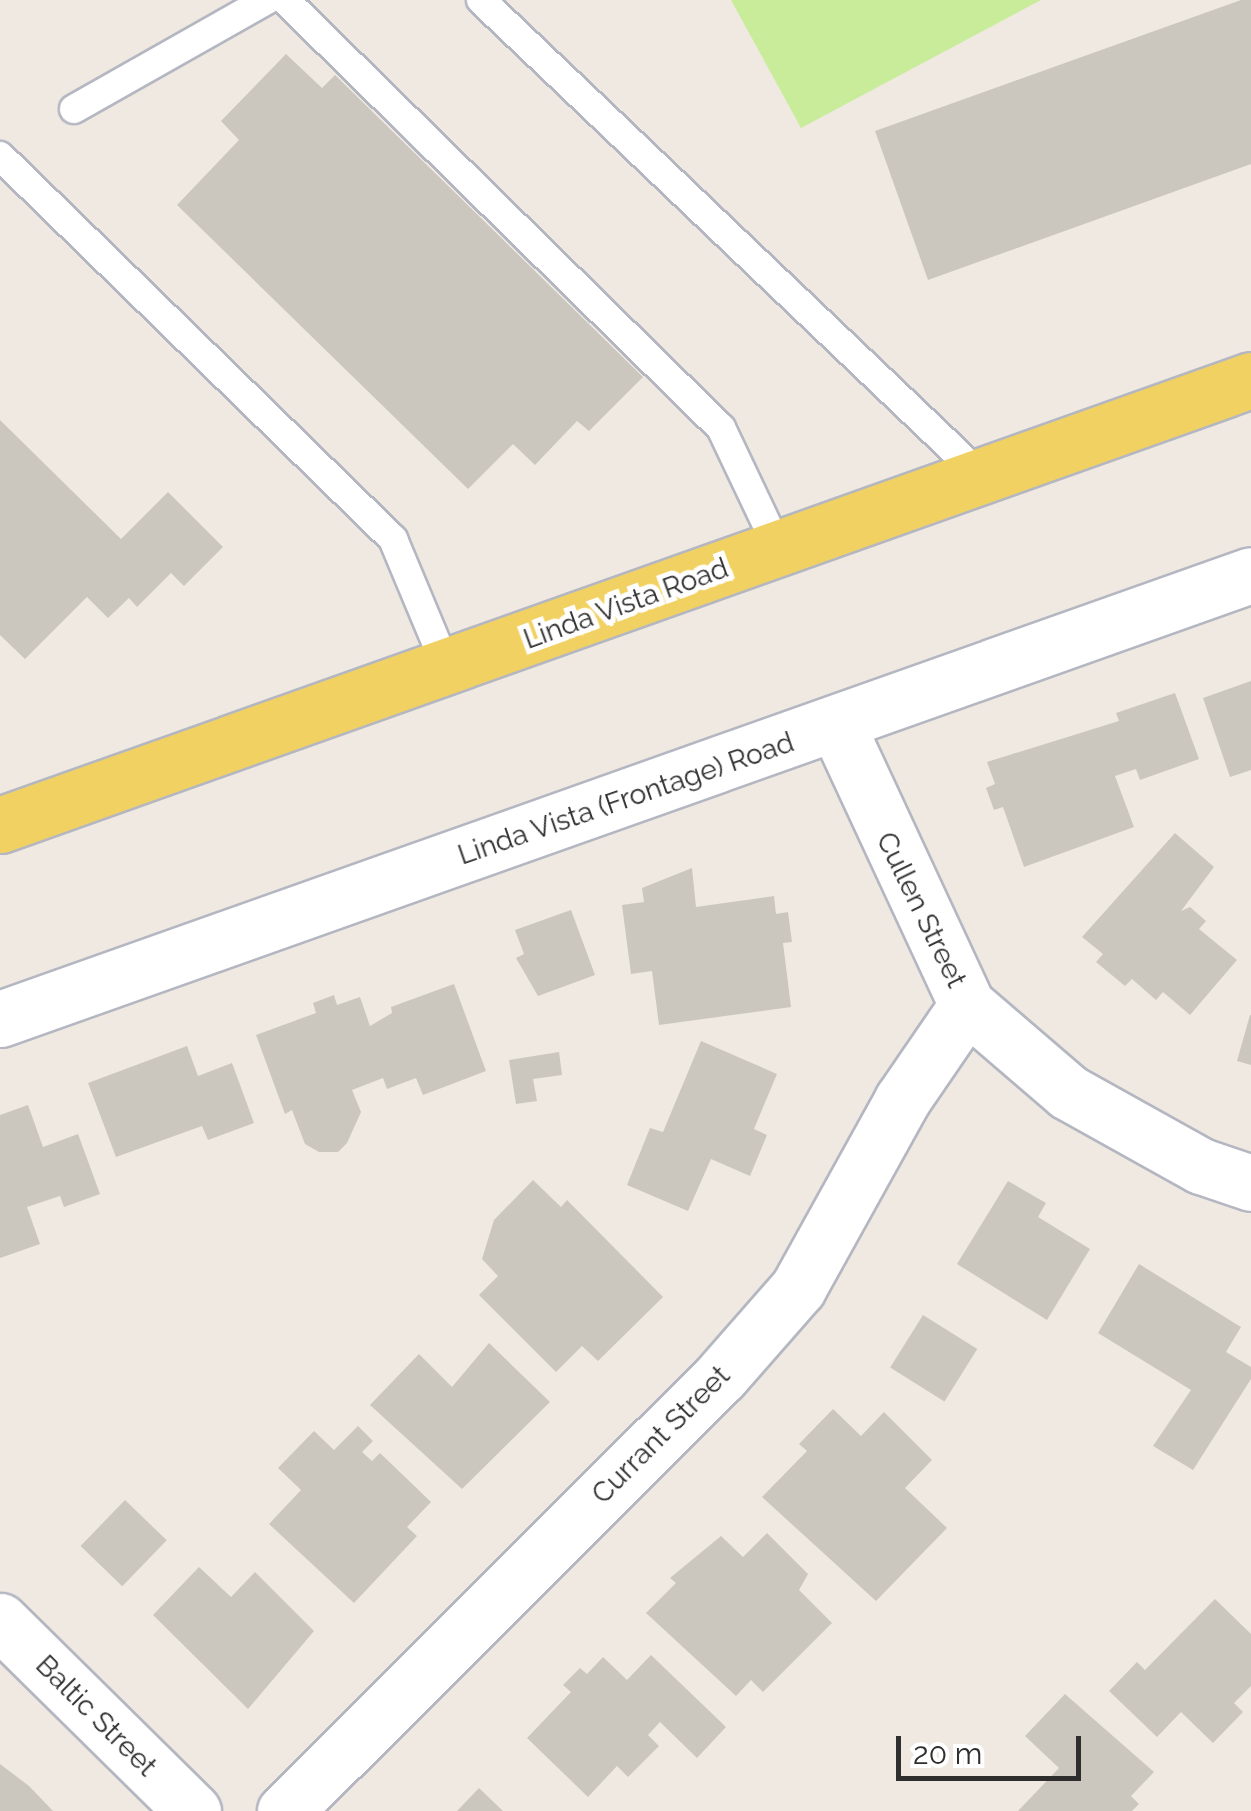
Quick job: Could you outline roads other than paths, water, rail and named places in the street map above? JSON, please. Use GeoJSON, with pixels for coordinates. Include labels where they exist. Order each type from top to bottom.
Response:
{"type":"FeatureCollection","features":[{"type":"Feature","properties":{"kind":"main road","name":"Linda Vista Road"},"geometry":{"type":"LineString","coordinates":[[0,825],[1251,380]]}},
{"type":"Feature","properties":{"kind":"street","name":"Linda Vista (Frontage) Road"},"geometry":{"type":"LineString","coordinates":[[0,1019],[1251,575]]}},
{"type":"Feature","properties":{"kind":"street","name":"Cullen Street"},"geometry":{"type":"LineString","coordinates":[[836,725],[966,1005],[1068,1092],[1201,1166],[1251,1183]]}},
{"type":"Feature","properties":{"kind":"street","name":"Currant Street"},"geometry":{"type":"LineString","coordinates":[[285,1811],[721,1376],[798,1288],[902,1100],[966,1005]]}},
{"type":"Feature","properties":{"kind":"street","name":"Baltic Street"},"geometry":{"type":"LineString","coordinates":[[0,1621],[192,1811]]}},
{"type":"Feature","properties":{"kind":"lane"},"geometry":{"type":"LineString","coordinates":[[74,109],[267,0]]}},
{"type":"Feature","properties":{"kind":"lane"},"geometry":{"type":"LineString","coordinates":[[285,0],[721,428],[779,550]]}},
{"type":"Feature","properties":{"kind":"lane"},"geometry":{"type":"LineString","coordinates":[[481,0],[982,477]]}},
{"type":"Feature","properties":{"kind":"lane"},"geometry":{"type":"LineString","coordinates":[[0,156],[393,539],[447,668]]}}]}
